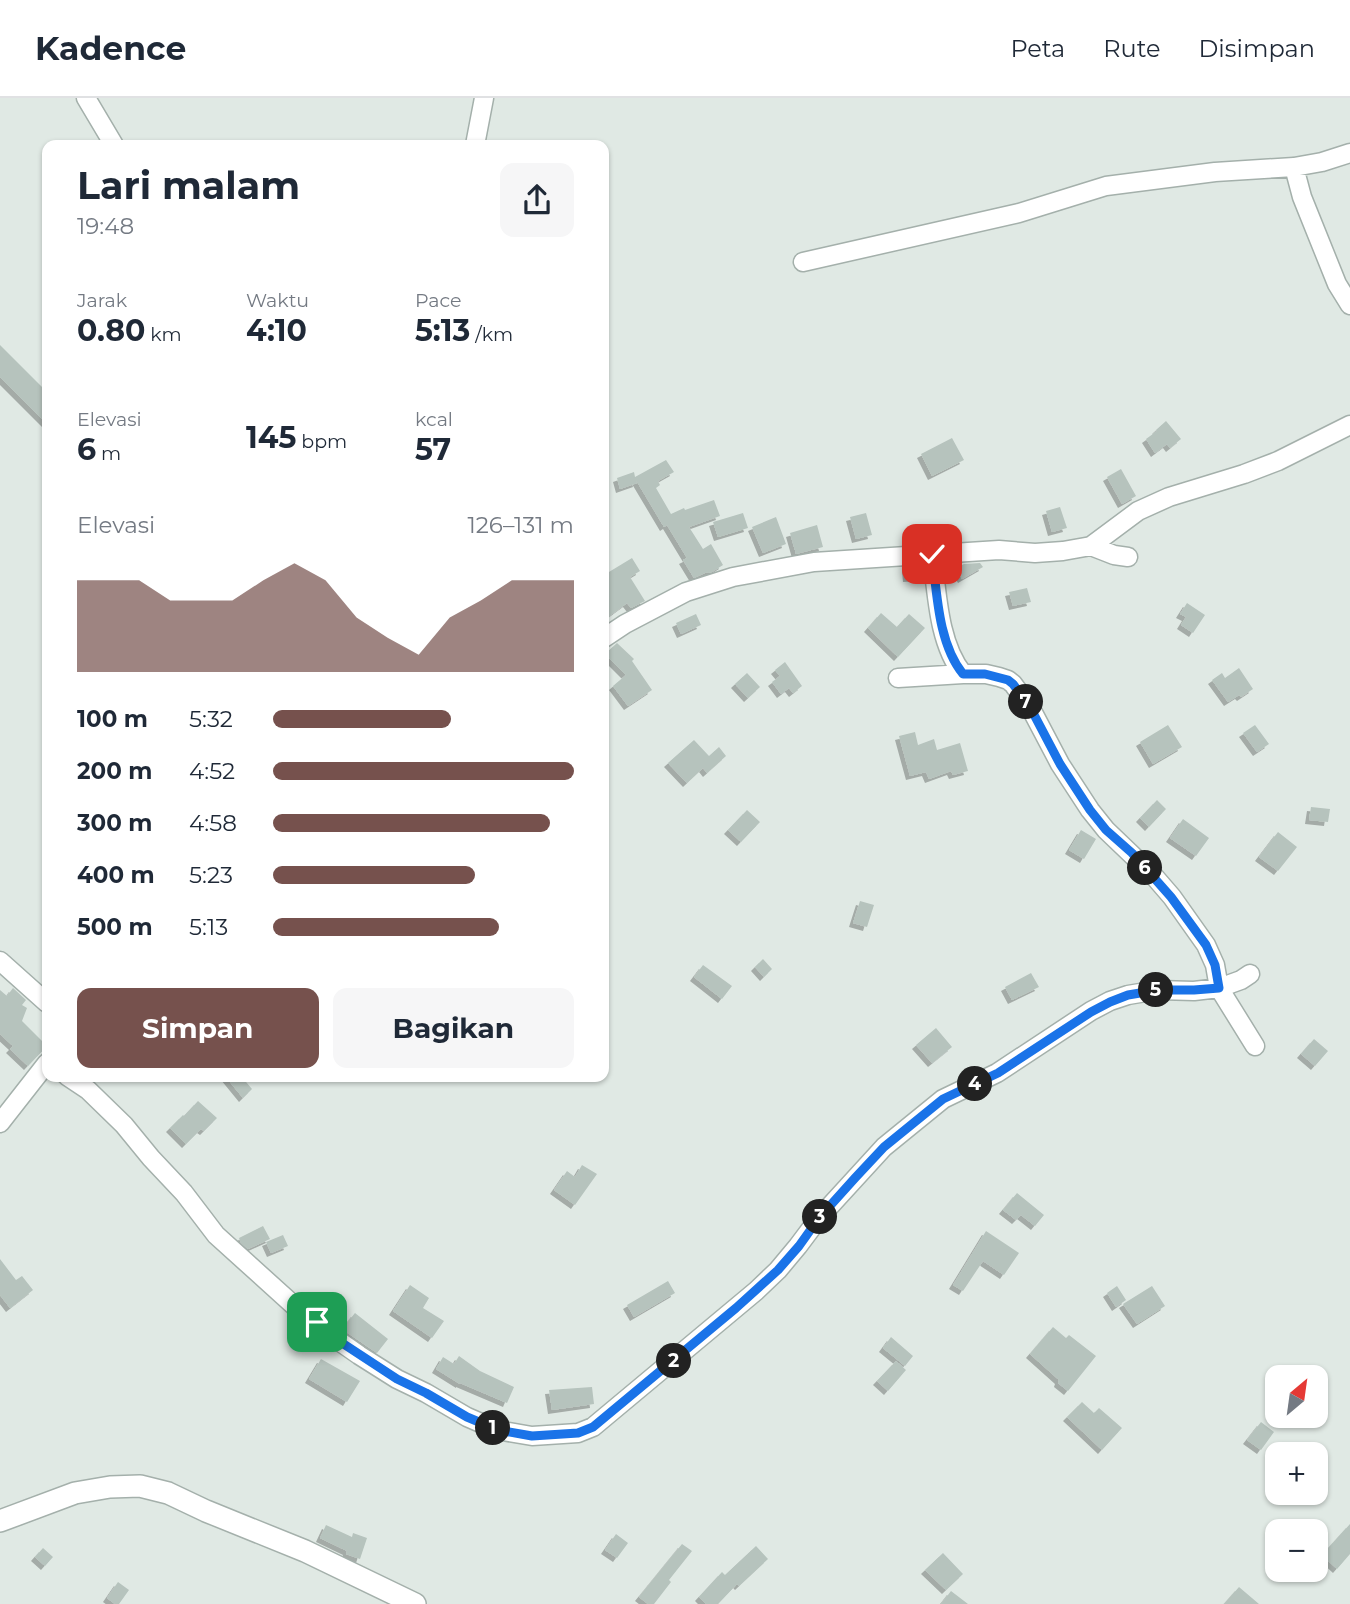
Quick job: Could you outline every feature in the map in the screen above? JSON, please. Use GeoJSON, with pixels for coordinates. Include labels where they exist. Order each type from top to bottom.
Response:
{"type":"FeatureCollection","features":[{"type":"Feature","properties":{"kind":"street"},"geometry":{"type":"LineString","coordinates":[[86,98],[111,140]]}},
{"type":"Feature","properties":{"kind":"street"},"geometry":{"type":"LineString","coordinates":[[476,140],[484,98]]}},
{"type":"Feature","properties":{"kind":"street"},"geometry":{"type":"LineString","coordinates":[[803,262],[1019,213],[1106,186],[1215,172],[1294,167],[1350,153]]}},
{"type":"Feature","properties":{"kind":"street"},"geometry":{"type":"LineString","coordinates":[[1294,167],[1302,197],[1337,284],[1350,305]]}},
{"type":"Feature","properties":{"kind":"street"},"geometry":{"type":"LineString","coordinates":[[609,635],[686,592],[733,577],[814,562],[999,550],[1035,553],[1091,546],[1138,511],[1158,501],[1278,461],[1350,425]]}},
{"type":"Feature","properties":{"kind":"street"},"geometry":{"type":"LineString","coordinates":[[1091,546],[1128,557]]}},
{"type":"Feature","properties":{"kind":"street"},"geometry":{"type":"LineString","coordinates":[[932,554],[944,635],[963,674]]}},
{"type":"Feature","properties":{"kind":"street"},"geometry":{"type":"LineString","coordinates":[[898,678],[985,674],[1013,684],[1030,707],[1060,764],[1090,810],[1165,890],[1206,945],[1215,965],[1219,988],[1255,1046]]}},
{"type":"Feature","properties":{"kind":"street"},"geometry":{"type":"LineString","coordinates":[[0,961],[42,999]]}},
{"type":"Feature","properties":{"kind":"street"},"geometry":{"type":"LineString","coordinates":[[76,1082],[124,1125],[150,1158],[184,1193],[216,1235],[300,1311],[336,1339],[397,1379],[467,1417],[498,1430],[532,1436],[578,1433],[593,1427],[693,1345],[778,1270],[819,1218],[884,1147],[943,1099],[998,1073],[1110,1002],[1128,995],[1158,990],[1219,988],[1250,974]]}},
{"type":"Feature","properties":{"kind":"street"},"geometry":{"type":"LineString","coordinates":[[0,1123],[42,1069]]}},
{"type":"Feature","properties":{"kind":"street"},"geometry":{"type":"LineString","coordinates":[[0,1521],[75,1493],[110,1487],[140,1486],[168,1493],[305,1551],[415,1604]]}},
{"type":"Feature","properties":{"kind":"building"},"geometry":{"type":"Polygon","coordinates":[[[0,345],[42,387],[42,419],[0,377],[0,345]]]}},
{"type":"Feature","properties":{"kind":"building"},"geometry":{"type":"Polygon","coordinates":[[[1166,421],[1181,439],[1170,448],[1167,444],[1155,453],[1146,439],[1166,421]]]}},
{"type":"Feature","properties":{"kind":"building"},"geometry":{"type":"Polygon","coordinates":[[[952,438],[964,460],[932,476],[921,454],[952,438]]]}},
{"type":"Feature","properties":{"kind":"building"},"geometry":{"type":"Polygon","coordinates":[[[666,460],[674,472],[658,481],[660,485],[656,488],[671,514],[714,500],[720,516],[689,527],[703,549],[711,544],[723,565],[694,578],[683,560],[687,558],[667,525],[664,527],[636,480],[637,483],[620,489],[617,478],[634,472],[635,477],[666,460]]]}},
{"type":"Feature","properties":{"kind":"building"},"geometry":{"type":"Polygon","coordinates":[[[1121,469],[1136,496],[1122,504],[1107,477],[1121,469]]]}},
{"type":"Feature","properties":{"kind":"building"},"geometry":{"type":"Polygon","coordinates":[[[1060,507],[1067,528],[1052,532],[1046,511],[1060,507]]]}},
{"type":"Feature","properties":{"kind":"building"},"geometry":{"type":"Polygon","coordinates":[[[743,513],[748,528],[718,537],[713,522],[743,513]]]}},
{"type":"Feature","properties":{"kind":"building"},"geometry":{"type":"Polygon","coordinates":[[[866,513],[872,535],[856,539],[850,517],[866,513]]]}},
{"type":"Feature","properties":{"kind":"building"},"geometry":{"type":"Polygon","coordinates":[[[776,517],[786,544],[763,553],[752,527],[776,517]]]}},
{"type":"Feature","properties":{"kind":"building"},"geometry":{"type":"Polygon","coordinates":[[[817,525],[823,547],[796,554],[790,533],[817,525]]]}},
{"type":"Feature","properties":{"kind":"building"},"geometry":{"type":"Polygon","coordinates":[[[632,558],[640,571],[630,577],[645,601],[631,608],[627,603],[609,616],[609,572],[632,558]]]}},
{"type":"Feature","properties":{"kind":"building"},"geometry":{"type":"Polygon","coordinates":[[[980,563],[983,567],[962,579],[956,568],[964,564],[980,563]]]}},
{"type":"Feature","properties":{"kind":"building"},"geometry":{"type":"Polygon","coordinates":[[[922,566],[923,577],[907,578],[906,567],[922,566]]]}},
{"type":"Feature","properties":{"kind":"building"},"geometry":{"type":"Polygon","coordinates":[[[1027,588],[1031,602],[1013,606],[1009,592],[1027,588]]]}},
{"type":"Feature","properties":{"kind":"building"},"geometry":{"type":"Polygon","coordinates":[[[1187,603],[1205,615],[1193,633],[1181,625],[1186,617],[1180,614],[1187,603]]]}},
{"type":"Feature","properties":{"kind":"building"},"geometry":{"type":"Polygon","coordinates":[[[881,613],[897,627],[909,614],[925,628],[898,657],[868,628],[881,613]]]}},
{"type":"Feature","properties":{"kind":"building"},"geometry":{"type":"Polygon","coordinates":[[[696,614],[701,625],[681,634],[676,623],[696,614]]]}},
{"type":"Feature","properties":{"kind":"building"},"geometry":{"type":"Polygon","coordinates":[[[617,643],[634,659],[632,661],[652,690],[628,706],[613,686],[626,675],[609,658],[609,650],[617,643]]]}},
{"type":"Feature","properties":{"kind":"building"},"geometry":{"type":"Polygon","coordinates":[[[785,662],[802,686],[793,693],[789,688],[781,694],[772,682],[780,676],[775,670],[785,662]]]}},
{"type":"Feature","properties":{"kind":"building"},"geometry":{"type":"Polygon","coordinates":[[[1239,668],[1253,689],[1228,702],[1212,680],[1222,673],[1225,678],[1239,668]]]}},
{"type":"Feature","properties":{"kind":"building"},"geometry":{"type":"Polygon","coordinates":[[[747,673],[760,687],[748,698],[735,684],[747,673]]]}},
{"type":"Feature","properties":{"kind":"building"},"geometry":{"type":"Polygon","coordinates":[[[1168,725],[1182,747],[1153,764],[1140,742],[1168,725]]]}},
{"type":"Feature","properties":{"kind":"building"},"geometry":{"type":"Polygon","coordinates":[[[1255,725],[1269,744],[1257,752],[1243,733],[1255,725]]]}},
{"type":"Feature","properties":{"kind":"building"},"geometry":{"type":"Polygon","coordinates":[[[915,732],[918,745],[934,739],[937,750],[960,743],[968,771],[953,775],[951,771],[929,779],[926,772],[910,776],[899,736],[915,732]]]}},
{"type":"Feature","properties":{"kind":"building"},"geometry":{"type":"Polygon","coordinates":[[[694,740],[709,756],[719,747],[726,756],[707,773],[703,768],[687,783],[668,763],[694,740]]]}},
{"type":"Feature","properties":{"kind":"building"},"geometry":{"type":"Polygon","coordinates":[[[1157,800],[1166,809],[1149,827],[1140,818],[1157,800]]]}},
{"type":"Feature","properties":{"kind":"building"},"geometry":{"type":"Polygon","coordinates":[[[1311,807],[1330,809],[1328,822],[1309,820],[1311,807]]]}},
{"type":"Feature","properties":{"kind":"building"},"geometry":{"type":"Polygon","coordinates":[[[747,810],[760,822],[741,842],[728,830],[747,810]]]}},
{"type":"Feature","properties":{"kind":"building"},"geometry":{"type":"Polygon","coordinates":[[[1183,819],[1209,838],[1196,856],[1170,838],[1183,819]]]}},
{"type":"Feature","properties":{"kind":"building"},"geometry":{"type":"Polygon","coordinates":[[[1081,830],[1096,839],[1084,859],[1069,850],[1081,830]]]}},
{"type":"Feature","properties":{"kind":"building"},"geometry":{"type":"Polygon","coordinates":[[[1278,832],[1297,847],[1278,871],[1259,857],[1278,832]]]}},
{"type":"Feature","properties":{"kind":"building"},"geometry":{"type":"Polygon","coordinates":[[[860,901],[874,905],[867,927],[853,923],[860,901]]]}},
{"type":"Feature","properties":{"kind":"building"},"geometry":{"type":"Polygon","coordinates":[[[763,959],[772,969],[764,977],[755,967],[763,959]]]}},
{"type":"Feature","properties":{"kind":"building"},"geometry":{"type":"Polygon","coordinates":[[[703,965],[732,986],[722,999],[694,977],[703,965]]]}},
{"type":"Feature","properties":{"kind":"building"},"geometry":{"type":"Polygon","coordinates":[[[1031,973],[1039,987],[1012,1000],[1005,987],[1031,973]]]}},
{"type":"Feature","properties":{"kind":"building"},"geometry":{"type":"Polygon","coordinates":[[[13,988],[26,1000],[22,1005],[27,1008],[22,1021],[42,1041],[42,1051],[28,1066],[10,1049],[13,1046],[0,1034],[0,990],[7,996],[13,988]]]}},
{"type":"Feature","properties":{"kind":"building"},"geometry":{"type":"Polygon","coordinates":[[[936,1028],[952,1047],[932,1063],[916,1045],[936,1028]]]}},
{"type":"Feature","properties":{"kind":"building"},"geometry":{"type":"Polygon","coordinates":[[[1314,1039],[1328,1051],[1315,1066],[1301,1054],[1314,1039]]]}},
{"type":"Feature","properties":{"kind":"building"},"geometry":{"type":"Polygon","coordinates":[[[230,1082],[246,1082],[252,1089],[243,1098],[230,1082]]]}},
{"type":"Feature","properties":{"kind":"building"},"geometry":{"type":"Polygon","coordinates":[[[198,1101],[217,1118],[186,1144],[170,1128],[198,1101]]]}},
{"type":"Feature","properties":{"kind":"building"},"geometry":{"type":"Polygon","coordinates":[[[582,1165],[597,1174],[575,1205],[554,1190],[567,1171],[575,1177],[582,1165]]]}},
{"type":"Feature","properties":{"kind":"building"},"geometry":{"type":"Polygon","coordinates":[[[1017,1193],[1044,1215],[1035,1226],[1021,1215],[1016,1220],[1003,1210],[1017,1193]]]}},
{"type":"Feature","properties":{"kind":"building"},"geometry":{"type":"Polygon","coordinates":[[[263,1226],[270,1239],[248,1249],[241,1243],[239,1238],[263,1226]]]}},
{"type":"Feature","properties":{"kind":"building"},"geometry":{"type":"Polygon","coordinates":[[[986,1231],[1019,1253],[1004,1275],[983,1261],[963,1291],[953,1285],[986,1231]]]}},
{"type":"Feature","properties":{"kind":"building"},"geometry":{"type":"Polygon","coordinates":[[[283,1235],[288,1246],[271,1253],[266,1242],[283,1235]]]}},
{"type":"Feature","properties":{"kind":"building"},"geometry":{"type":"Polygon","coordinates":[[[0,1259],[16,1280],[22,1276],[33,1290],[10,1308],[0,1295],[0,1259]]]}},
{"type":"Feature","properties":{"kind":"building"},"geometry":{"type":"Polygon","coordinates":[[[668,1281],[675,1293],[634,1317],[627,1305],[668,1281]]]}},
{"type":"Feature","properties":{"kind":"building"},"geometry":{"type":"Polygon","coordinates":[[[410,1285],[429,1298],[423,1308],[444,1321],[432,1338],[393,1311],[410,1285]]]}},
{"type":"Feature","properties":{"kind":"building"},"geometry":{"type":"Polygon","coordinates":[[[1117,1286],[1126,1300],[1116,1307],[1107,1293],[1117,1286]]]}},
{"type":"Feature","properties":{"kind":"building"},"geometry":{"type":"Polygon","coordinates":[[[1152,1286],[1165,1306],[1137,1324],[1123,1304],[1152,1286]]]}},
{"type":"Feature","properties":{"kind":"building"},"geometry":{"type":"Polygon","coordinates":[[[355,1313],[388,1339],[377,1353],[342,1329],[355,1313]]]}},
{"type":"Feature","properties":{"kind":"building"},"geometry":{"type":"Polygon","coordinates":[[[1053,1327],[1066,1338],[1069,1335],[1096,1356],[1068,1391],[1030,1354],[1053,1327]]]}},
{"type":"Feature","properties":{"kind":"building"},"geometry":{"type":"Polygon","coordinates":[[[891,1337],[913,1356],[905,1366],[883,1348],[891,1337]]]}},
{"type":"Feature","properties":{"kind":"building"},"geometry":{"type":"Polygon","coordinates":[[[459,1356],[480,1371],[514,1387],[507,1403],[460,1384],[436,1369],[443,1357],[454,1364],[459,1356]]]}},
{"type":"Feature","properties":{"kind":"building"},"geometry":{"type":"Polygon","coordinates":[[[321,1359],[360,1381],[347,1402],[309,1379],[321,1359]]]}},
{"type":"Feature","properties":{"kind":"building"},"geometry":{"type":"Polygon","coordinates":[[[896,1361],[906,1370],[888,1391],[877,1381],[896,1361]]]}},
{"type":"Feature","properties":{"kind":"building"},"geometry":{"type":"Polygon","coordinates":[[[592,1387],[594,1404],[552,1410],[549,1390],[592,1387]]]}},
{"type":"Feature","properties":{"kind":"building"},"geometry":{"type":"Polygon","coordinates":[[[1082,1402],[1094,1413],[1099,1408],[1122,1428],[1102,1450],[1067,1417],[1082,1402]]]}},
{"type":"Feature","properties":{"kind":"building"},"geometry":{"type":"Polygon","coordinates":[[[1261,1422],[1265,1428],[1274,1432],[1261,1450],[1247,1440],[1261,1422]]]}},
{"type":"Feature","properties":{"kind":"building"},"geometry":{"type":"Polygon","coordinates":[[[1350,1524],[1350,1554],[1337,1569],[1328,1561],[1328,1548],[1350,1524]]]}},
{"type":"Feature","properties":{"kind":"building"},"geometry":{"type":"Polygon","coordinates":[[[326,1525],[352,1537],[353,1533],[367,1538],[360,1559],[320,1538],[326,1525]]]}},
{"type":"Feature","properties":{"kind":"building"},"geometry":{"type":"Polygon","coordinates":[[[616,1534],[628,1543],[617,1558],[605,1550],[616,1534]]]}},
{"type":"Feature","properties":{"kind":"building"},"geometry":{"type":"Polygon","coordinates":[[[682,1544],[692,1551],[654,1604],[648,1604],[639,1597],[682,1544]]]}},
{"type":"Feature","properties":{"kind":"building"},"geometry":{"type":"Polygon","coordinates":[[[756,1546],[768,1559],[739,1586],[737,1584],[718,1604],[706,1604],[699,1597],[722,1572],[725,1575],[756,1546]]]}},
{"type":"Feature","properties":{"kind":"building"},"geometry":{"type":"Polygon","coordinates":[[[43,1548],[53,1557],[45,1566],[35,1557],[43,1548]]]}},
{"type":"Feature","properties":{"kind":"building"},"geometry":{"type":"Polygon","coordinates":[[[943,1553],[963,1574],[946,1590],[925,1570],[943,1553]]]}},
{"type":"Feature","properties":{"kind":"building"},"geometry":{"type":"Polygon","coordinates":[[[118,1582],[129,1590],[119,1604],[115,1604],[107,1598],[118,1582]]]}},
{"type":"Feature","properties":{"kind":"building"},"geometry":{"type":"Polygon","coordinates":[[[1239,1587],[1259,1604],[1224,1604],[1239,1587]]]}},
{"type":"Feature","properties":{"kind":"building"},"geometry":{"type":"Polygon","coordinates":[[[951,1591],[968,1604],[941,1604],[951,1591]]]}},
{"type":"Feature","properties":{"kind":"route"},"geometry":{"type":"LineString","coordinates":[[317,1322],[336,1339],[397,1379],[467,1417],[498,1430],[532,1436],[578,1433],[593,1427],[778,1270],[819,1218],[884,1147],[943,1099],[998,1073],[1110,1002],[1128,995],[1158,990],[1219,988],[1215,965],[1206,945],[1153,875],[1106,830],[1090,810],[1060,764],[1030,707],[1013,684],[985,674],[963,674],[957,667],[944,635],[932,554]]}}]}
